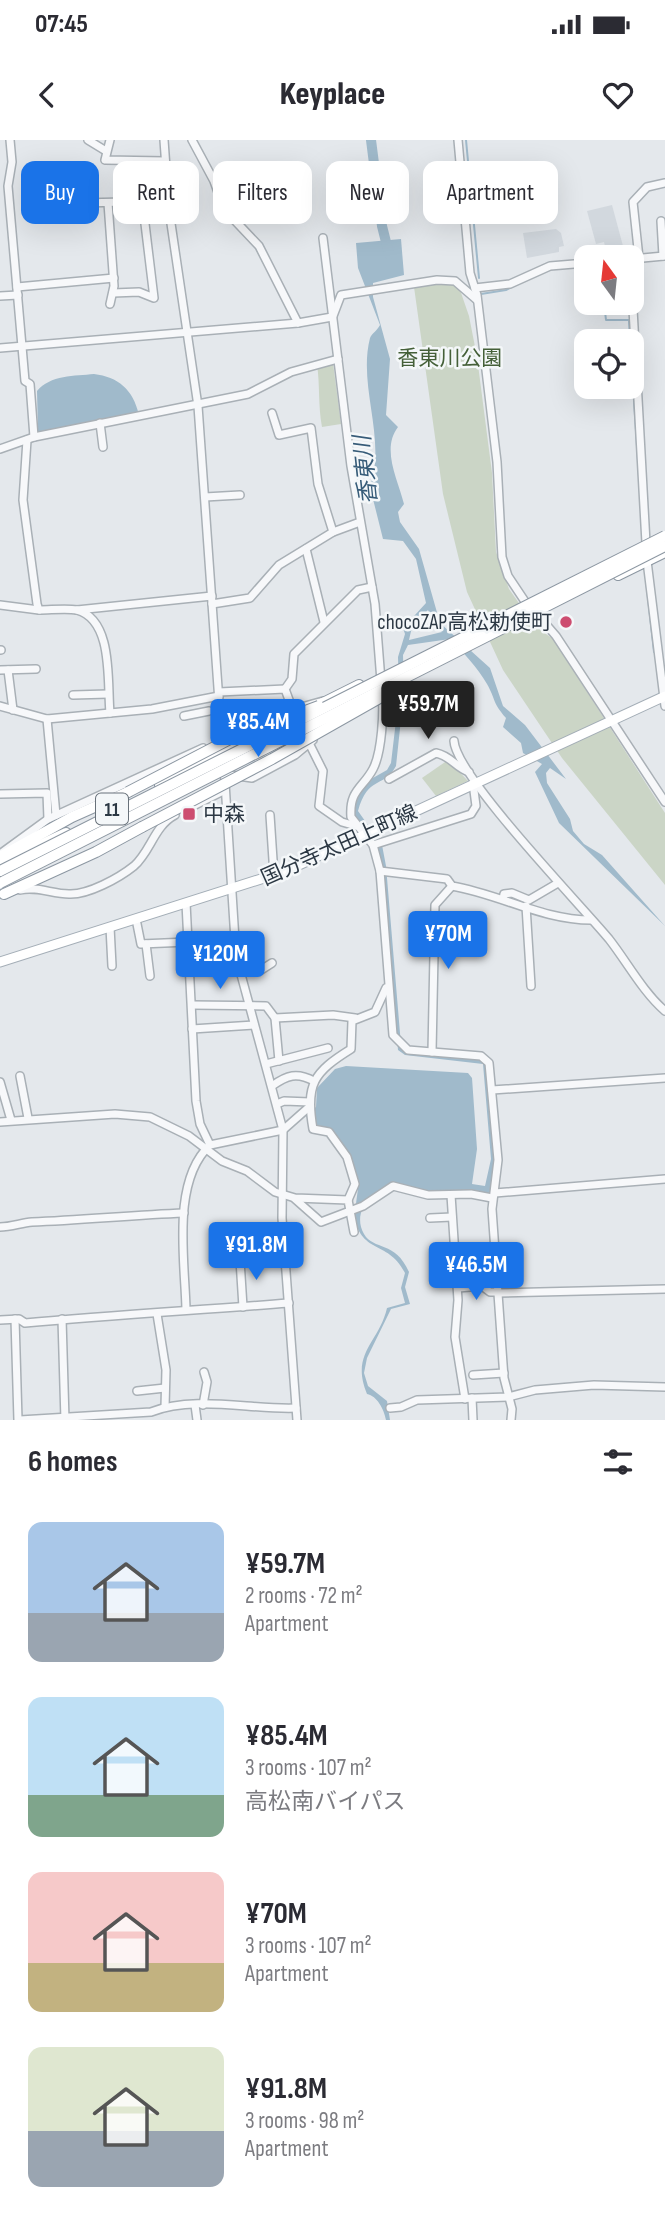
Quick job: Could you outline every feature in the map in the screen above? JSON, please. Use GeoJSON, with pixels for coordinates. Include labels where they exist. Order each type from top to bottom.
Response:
{"type":"FeatureCollection","features":[{"type":"Feature","properties":{"kind":"highway","name":"11"},"geometry":{"type":"LineString","coordinates":[[0,864],[525,604],[665,531]]}},
{"type":"Feature","properties":{"kind":"highway"},"geometry":{"type":"LineString","coordinates":[[0,871],[665,536]]}},
{"type":"Feature","properties":{"kind":"highway"},"geometry":{"type":"LineString","coordinates":[[0,881],[665,546]]}},
{"type":"Feature","properties":{"kind":"highway","name":"11"},"geometry":{"type":"LineString","coordinates":[[0,881],[224,774],[665,552]]}},
{"type":"Feature","properties":{"kind":"highway"},"geometry":{"type":"LineString","coordinates":[[2,895],[96,852],[272,759],[410,681],[434,663]]}},
{"type":"Feature","properties":{"kind":"highway"},"geometry":{"type":"LineString","coordinates":[[0,855],[230,739],[353,694]]}},
{"type":"Feature","properties":{"kind":"main road","name":"国分寺太田上町線"},"geometry":{"type":"LineString","coordinates":[[0,962],[274,876],[371,834],[608,720],[664,699]]}},
{"type":"Feature","properties":{"kind":"street"},"geometry":{"type":"LineString","coordinates":[[10,140],[12,162],[8,186],[25,381],[30,384],[31,439],[23,500],[39,610]]}},
{"type":"Feature","properties":{"kind":"street"},"geometry":{"type":"LineString","coordinates":[[88,140],[106,151]]}},
{"type":"Feature","properties":{"kind":"street"},"geometry":{"type":"LineString","coordinates":[[110,140],[105,160],[165,161],[164,140]]}},
{"type":"Feature","properties":{"kind":"street"},"geometry":{"type":"LineString","coordinates":[[192,140],[214,181],[224,209],[259,246],[298,323]]}},
{"type":"Feature","properties":{"kind":"street"},"geometry":{"type":"LineString","coordinates":[[458,140],[470,272],[477,300],[497,462],[502,557],[508,576],[525,604]]}},
{"type":"Feature","properties":{"kind":"street"},"geometry":{"type":"LineString","coordinates":[[635,245],[633,202],[648,187],[665,183]]}},
{"type":"Feature","properties":{"kind":"street"},"geometry":{"type":"LineString","coordinates":[[99,203],[113,202]]}},
{"type":"Feature","properties":{"kind":"street"},"geometry":{"type":"LineString","coordinates":[[108,203],[114,278],[110,304]]}},
{"type":"Feature","properties":{"kind":"street"},"geometry":{"type":"LineString","coordinates":[[644,258],[664,256],[661,220]]}},
{"type":"Feature","properties":{"kind":"street"},"geometry":{"type":"LineString","coordinates":[[113,293],[139,292],[153,298],[145,224]]}},
{"type":"Feature","properties":{"kind":"street"},"geometry":{"type":"LineString","coordinates":[[173,224],[198,406],[234,931],[247,1005],[283,1130],[282,1218],[297,1420]]}},
{"type":"Feature","properties":{"kind":"street"},"geometry":{"type":"LineString","coordinates":[[323,238],[360,522],[372,587],[381,674],[387,690],[374,768],[359,784],[351,803],[351,817],[356,827]]}},
{"type":"Feature","properties":{"kind":"street"},"geometry":{"type":"LineString","coordinates":[[475,288],[510,284],[550,266],[574,263]]}},
{"type":"Feature","properties":{"kind":"street"},"geometry":{"type":"LineString","coordinates":[[0,296],[17,291],[114,278]]}},
{"type":"Feature","properties":{"kind":"street"},"geometry":{"type":"LineString","coordinates":[[332,317],[341,295],[409,284],[455,281],[477,300]]}},
{"type":"Feature","properties":{"kind":"street"},"geometry":{"type":"LineString","coordinates":[[633,315],[647,561],[664,699]]}},
{"type":"Feature","properties":{"kind":"street"},"geometry":{"type":"LineString","coordinates":[[0,348],[298,323],[332,317]]}},
{"type":"Feature","properties":{"kind":"street"},"geometry":{"type":"LineString","coordinates":[[0,449],[100,423],[198,406],[248,394],[306,366],[338,359]]}},
{"type":"Feature","properties":{"kind":"street"},"geometry":{"type":"LineString","coordinates":[[272,413],[279,435],[311,428],[318,484],[333,532]]}},
{"type":"Feature","properties":{"kind":"street"},"geometry":{"type":"LineString","coordinates":[[100,423],[103,447]]}},
{"type":"Feature","properties":{"kind":"street"},"geometry":{"type":"LineString","coordinates":[[205,497],[240,495]]}},
{"type":"Feature","properties":{"kind":"street"},"geometry":{"type":"LineString","coordinates":[[0,606],[77,610],[250,598],[279,565],[333,532],[360,522]]}},
{"type":"Feature","properties":{"kind":"street"},"geometry":{"type":"LineString","coordinates":[[306,549],[324,622]]}},
{"type":"Feature","properties":{"kind":"street"},"geometry":{"type":"LineString","coordinates":[[285,689],[292,679],[294,654],[358,590],[372,587]]}},
{"type":"Feature","properties":{"kind":"street"},"geometry":{"type":"LineString","coordinates":[[77,610],[99,626],[103,639],[110,713]]}},
{"type":"Feature","properties":{"kind":"street"},"geometry":{"type":"LineString","coordinates":[[536,615],[556,636],[608,720],[665,802]]}},
{"type":"Feature","properties":{"kind":"street"},"geometry":{"type":"LineString","coordinates":[[13,710],[4,670],[36,669]]}},
{"type":"Feature","properties":{"kind":"street"},"geometry":{"type":"LineString","coordinates":[[0,706],[47,719],[152,709],[219,694],[285,689]]}},
{"type":"Feature","properties":{"kind":"street"},"geometry":{"type":"LineString","coordinates":[[285,689],[292,708]]}},
{"type":"Feature","properties":{"kind":"street"},"geometry":{"type":"LineString","coordinates":[[73,695],[108,694]]}},
{"type":"Feature","properties":{"kind":"street"},"geometry":{"type":"LineString","coordinates":[[188,700],[187,715],[209,711]]}},
{"type":"Feature","properties":{"kind":"street"},"geometry":{"type":"LineString","coordinates":[[251,739],[266,719],[315,701],[326,701]]}},
{"type":"Feature","properties":{"kind":"street"},"geometry":{"type":"LineString","coordinates":[[224,774],[252,778],[295,755],[348,710]]}},
{"type":"Feature","properties":{"kind":"street"},"geometry":{"type":"LineString","coordinates":[[47,719],[52,817]]}},
{"type":"Feature","properties":{"kind":"street"},"geometry":{"type":"LineString","coordinates":[[454,741],[457,756],[469,772],[665,1011]]}},
{"type":"Feature","properties":{"kind":"street"},"geometry":{"type":"LineString","coordinates":[[309,743],[323,771],[319,806],[342,822],[371,834],[377,844],[383,871],[387,983],[397,1038],[408,1050],[484,1057],[489,1063],[498,1160],[491,1197],[503,1373],[511,1415]]}},
{"type":"Feature","properties":{"kind":"street"},"geometry":{"type":"LineString","coordinates":[[0,855],[52,817],[203,748],[210,747],[223,753]]}},
{"type":"Feature","properties":{"kind":"street"},"geometry":{"type":"LineString","coordinates":[[389,779],[436,753],[448,755],[458,768],[469,772]]}},
{"type":"Feature","properties":{"kind":"street"},"geometry":{"type":"LineString","coordinates":[[377,844],[471,814],[476,806],[477,782]]}},
{"type":"Feature","properties":{"kind":"street"},"geometry":{"type":"LineString","coordinates":[[2,895],[26,889],[67,895],[85,891],[132,867],[170,817],[225,790]]}},
{"type":"Feature","properties":{"kind":"street"},"geometry":{"type":"LineString","coordinates":[[0,794],[50,792]]}},
{"type":"Feature","properties":{"kind":"street"},"geometry":{"type":"LineString","coordinates":[[270,815],[274,876]]}},
{"type":"Feature","properties":{"kind":"street"},"geometry":{"type":"LineString","coordinates":[[383,871],[447,879],[452,886],[567,918],[591,920]]}},
{"type":"Feature","properties":{"kind":"street"},"geometry":{"type":"LineString","coordinates":[[503,899],[504,894],[512,893],[530,900],[558,883]]}},
{"type":"Feature","properties":{"kind":"street"},"geometry":{"type":"LineString","coordinates":[[432,1052],[435,905],[452,886]]}},
{"type":"Feature","properties":{"kind":"street"},"geometry":{"type":"LineString","coordinates":[[186,903],[196,1101],[208,1147]]}},
{"type":"Feature","properties":{"kind":"street"},"geometry":{"type":"LineString","coordinates":[[526,906],[531,986]]}},
{"type":"Feature","properties":{"kind":"street"},"geometry":{"type":"LineString","coordinates":[[136,919],[141,944],[188,942]]}},
{"type":"Feature","properties":{"kind":"street"},"geometry":{"type":"LineString","coordinates":[[110,927],[112,966]]}},
{"type":"Feature","properties":{"kind":"street"},"geometry":{"type":"LineString","coordinates":[[146,944],[150,976]]}},
{"type":"Feature","properties":{"kind":"street"},"geometry":{"type":"LineString","coordinates":[[239,971],[261,970],[272,963]]}},
{"type":"Feature","properties":{"kind":"street"},"geometry":{"type":"LineString","coordinates":[[275,1018],[333,1015],[355,1018],[375,1012],[387,983]]}},
{"type":"Feature","properties":{"kind":"street"},"geometry":{"type":"LineString","coordinates":[[192,1005],[266,1006],[275,1018],[279,1061]]}},
{"type":"Feature","properties":{"kind":"street"},"geometry":{"type":"LineString","coordinates":[[348,1200],[355,1184],[347,1157],[329,1132],[313,1129],[310,1105],[314,1082],[323,1066],[351,1049],[355,1018]]}},
{"type":"Feature","properties":{"kind":"street"},"geometry":{"type":"LineString","coordinates":[[192,1029],[254,1025]]}},
{"type":"Feature","properties":{"kind":"street"},"geometry":{"type":"LineString","coordinates":[[266,1064],[328,1048]]}},
{"type":"Feature","properties":{"kind":"street"},"geometry":{"type":"LineString","coordinates":[[272,1086],[282,1078],[296,1074],[314,1082]]}},
{"type":"Feature","properties":{"kind":"street"},"geometry":{"type":"LineString","coordinates":[[20,1076],[27,1118]]}},
{"type":"Feature","properties":{"kind":"street"},"geometry":{"type":"LineString","coordinates":[[492,1090],[665,1078]]}},
{"type":"Feature","properties":{"kind":"street"},"geometry":{"type":"LineString","coordinates":[[0,1082],[11,1121]]}},
{"type":"Feature","properties":{"kind":"street"},"geometry":{"type":"LineString","coordinates":[[277,1104],[284,1101],[310,1105]]}},
{"type":"Feature","properties":{"kind":"street"},"geometry":{"type":"LineString","coordinates":[[186,1310],[184,1213],[187,1182],[208,1147],[283,1130],[310,1105]]}},
{"type":"Feature","properties":{"kind":"street"},"geometry":{"type":"LineString","coordinates":[[0,1122],[27,1118],[115,1114],[150,1117],[189,1136],[208,1147],[222,1161],[247,1171],[265,1186],[284,1194],[295,1198],[348,1200],[356,1208],[354,1232]]}},
{"type":"Feature","properties":{"kind":"street"},"geometry":{"type":"LineString","coordinates":[[295,1198],[317,1222],[356,1208],[393,1186],[428,1195],[471,1194],[491,1197],[665,1179]]}},
{"type":"Feature","properties":{"kind":"street"},"geometry":{"type":"LineString","coordinates":[[451,1195],[458,1287],[455,1337],[472,1420]]}},
{"type":"Feature","properties":{"kind":"street"},"geometry":{"type":"LineString","coordinates":[[0,1227],[31,1222],[75,1223],[108,1216],[184,1213]]}},
{"type":"Feature","properties":{"kind":"street"},"geometry":{"type":"LineString","coordinates":[[430,1218],[452,1217]]}},
{"type":"Feature","properties":{"kind":"street"},"geometry":{"type":"LineString","coordinates":[[240,1260],[243,1307]]}},
{"type":"Feature","properties":{"kind":"street"},"geometry":{"type":"LineString","coordinates":[[458,1287],[482,1286],[497,1293],[665,1289]]}},
{"type":"Feature","properties":{"kind":"street"},"geometry":{"type":"LineString","coordinates":[[0,1320],[15,1319],[26,1323],[289,1303]]}},
{"type":"Feature","properties":{"kind":"street"},"geometry":{"type":"LineString","coordinates":[[157,1314],[166,1370],[165,1407]]}},
{"type":"Feature","properties":{"kind":"street"},"geometry":{"type":"LineString","coordinates":[[15,1319],[22,1420],[151,1412],[165,1407],[199,1405],[296,1408]]}},
{"type":"Feature","properties":{"kind":"street"},"geometry":{"type":"LineString","coordinates":[[62,1319],[65,1419]]}},
{"type":"Feature","properties":{"kind":"street"},"geometry":{"type":"LineString","coordinates":[[197,1420],[207,1382],[204,1372]]}},
{"type":"Feature","properties":{"kind":"street"},"geometry":{"type":"LineString","coordinates":[[473,1375],[503,1373]]}},
{"type":"Feature","properties":{"kind":"street"},"geometry":{"type":"LineString","coordinates":[[390,1408],[401,1407],[417,1400],[507,1397],[535,1390],[594,1385],[665,1387]]}},
{"type":"Feature","properties":{"kind":"street"},"geometry":{"type":"LineString","coordinates":[[137,1391],[165,1388]]}},
{"type":"Feature","properties":{"kind":"shaded area"},"geometry":{"type":"Polygon","coordinates":[[[612,205],[623,245],[605,245],[604,242],[596,244],[587,211],[612,205]]]}},
{"type":"Feature","properties":{"kind":"shaded area"},"geometry":{"type":"Polygon","coordinates":[[[556,229],[561,233],[564,246],[559,247],[559,252],[527,258],[523,233],[556,229]]]}},
{"type":"Feature","properties":{"kind":"green space","name":"香東川公園"},"geometry":{"type":"Polygon","coordinates":[[[430,283],[452,283],[459,287],[469,316],[492,473],[496,552],[509,589],[535,626],[553,639],[665,813],[665,885],[562,758],[503,670],[467,592],[443,494],[414,287],[430,283]]]}},
{"type":"Feature","properties":{"kind":"green space"},"geometry":{"type":"Polygon","coordinates":[[[333,363],[341,424],[322,427],[317,365],[333,363]]]}},
{"type":"Feature","properties":{"kind":"green space"},"geometry":{"type":"Polygon","coordinates":[[[448,760],[468,781],[436,796],[422,778],[448,760]]]}},
{"type":"Feature","properties":{"kind":"water"},"geometry":{"type":"Polygon","coordinates":[[[401,239],[404,275],[373,283],[373,297],[390,359],[386,415],[398,427],[393,436],[391,455],[404,504],[398,512],[400,522],[419,549],[440,623],[490,668],[503,706],[525,725],[566,779],[550,768],[546,773],[547,783],[570,819],[573,831],[584,844],[602,855],[665,926],[559,823],[535,772],[542,764],[523,753],[521,743],[503,727],[506,718],[483,678],[465,655],[450,639],[408,645],[403,655],[404,691],[396,766],[386,778],[366,792],[358,811],[382,845],[386,866],[401,1045],[403,1049],[485,1060],[495,1131],[497,1170],[490,1196],[469,1190],[435,1194],[393,1183],[372,1196],[362,1210],[360,1217],[364,1234],[373,1243],[397,1255],[409,1272],[405,1287],[410,1304],[391,1309],[367,1358],[364,1373],[368,1386],[387,1401],[390,1420],[386,1420],[377,1400],[367,1394],[362,1368],[387,1308],[405,1303],[401,1288],[405,1273],[390,1255],[368,1242],[357,1226],[353,1212],[359,1181],[330,1130],[316,1128],[312,1110],[316,1107],[317,1088],[335,1069],[346,1066],[468,1073],[472,1078],[477,1149],[472,1184],[485,1186],[491,1159],[483,1064],[405,1055],[398,1050],[383,872],[376,840],[355,818],[353,811],[364,783],[387,770],[391,763],[399,695],[398,657],[405,634],[403,628],[426,603],[416,559],[403,541],[383,539],[373,499],[367,494],[373,475],[375,436],[367,357],[370,338],[380,325],[358,268],[356,243],[401,239]],[[428,610],[412,627],[409,640],[442,632],[435,628],[428,610]]]}},
{"type":"Feature","properties":{"kind":"water"},"geometry":{"type":"Polygon","coordinates":[[[94,374],[110,378],[123,386],[133,398],[139,415],[38,432],[37,391],[56,379],[94,374]]]}},
{"type":"Feature","properties":{"kind":"waterway","name":"香東川"},"geometry":{"type":"LineString","coordinates":[[371,140],[382,226],[389,254]]}},
{"type":"Feature","properties":{"kind":"waterway"},"geometry":{"type":"LineString","coordinates":[[466,140],[479,278]]}},
{"type":"Feature","properties":{"kind":"waterway"},"geometry":{"type":"LineString","coordinates":[[481,294],[506,290],[532,277]]}},
{"type":"Feature","properties":{"kind":"waterway"},"geometry":{"type":"LineString","coordinates":[[605,315],[606,320],[629,320],[629,329]]}},
{"type":"Feature","properties":{"kind":"waterway"},"geometry":{"type":"LineString","coordinates":[[634,399],[640,492]]}},
{"type":"Feature","properties":{"kind":"waterway"},"geometry":{"type":"LineString","coordinates":[[646,580],[654,652]]}},
{"type":"Feature","properties":{"kind":"waterway"},"geometry":{"type":"LineString","coordinates":[[380,780],[390,774]]}},
{"type":"Feature","properties":{"kind":"place","name":"chocoZAP高松勅使町"},"geometry":{"type":"Point","coordinates":[566,622]}},
{"type":"Feature","properties":{"kind":"place","name":"中森"},"geometry":{"type":"Point","coordinates":[189,814]}}]}
